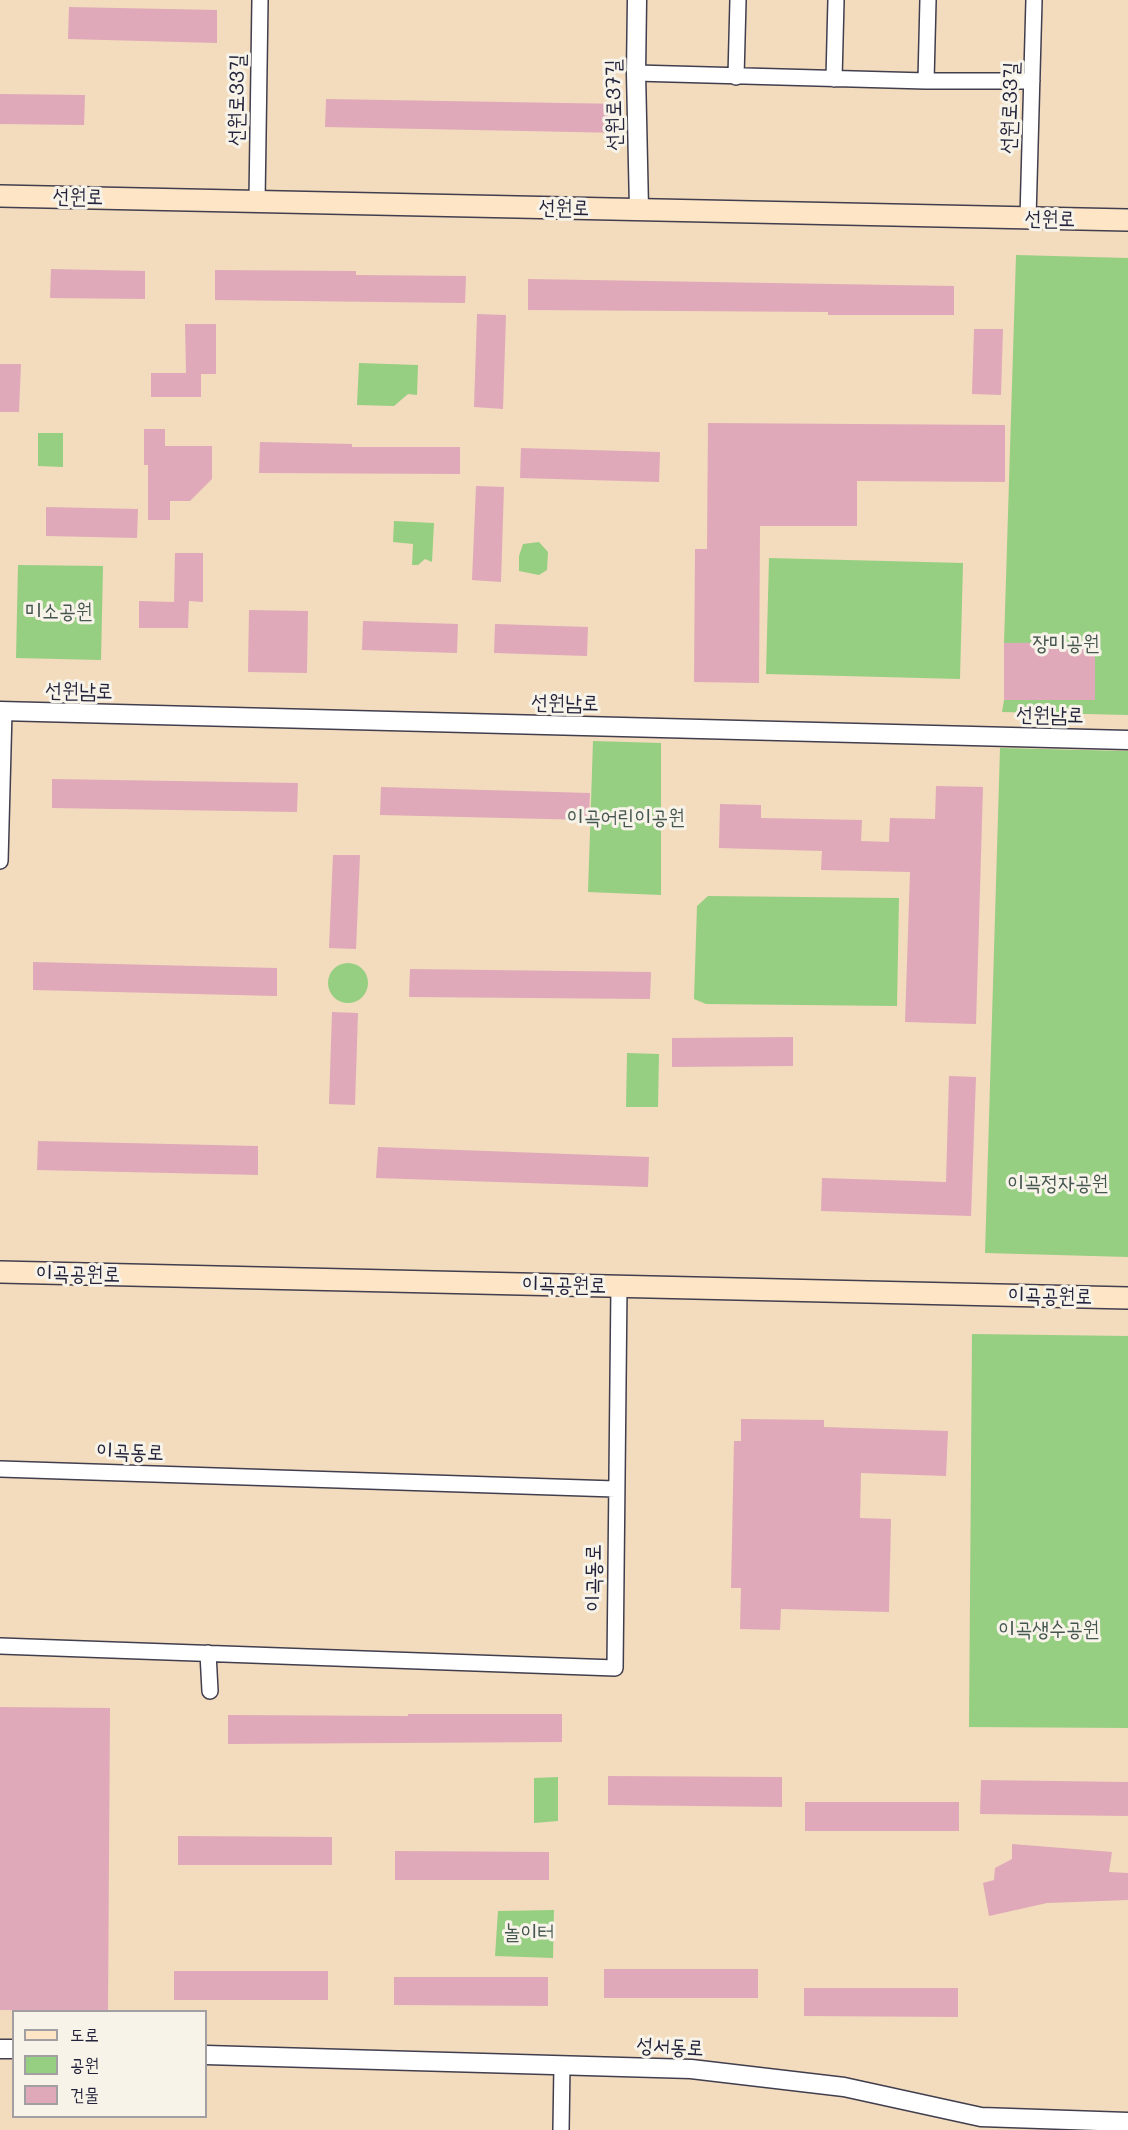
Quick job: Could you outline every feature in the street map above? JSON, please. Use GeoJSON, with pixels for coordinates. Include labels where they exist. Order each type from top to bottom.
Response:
{"type":"FeatureCollection","features":[{"type":"Feature","properties":{"kind":"main road","name":"선원로"},"geometry":{"type":"LineString","coordinates":[[0,196],[1128,220]]}},
{"type":"Feature","properties":{"kind":"main road","name":"이곡공원로"},"geometry":{"type":"LineString","coordinates":[[0,1272],[1128,1298]]}},
{"type":"Feature","properties":{"kind":"street","name":"선원로33길"},"geometry":{"type":"LineString","coordinates":[[257,201],[260,0]]}},
{"type":"Feature","properties":{"kind":"street","name":"선원로37길"},"geometry":{"type":"LineString","coordinates":[[637,0],[639,209]]}},
{"type":"Feature","properties":{"kind":"street"},"geometry":{"type":"LineString","coordinates":[[736,77],[738,0]]}},
{"type":"Feature","properties":{"kind":"street"},"geometry":{"type":"LineString","coordinates":[[834,79],[836,0]]}},
{"type":"Feature","properties":{"kind":"street"},"geometry":{"type":"LineString","coordinates":[[926,81],[928,0]]}},
{"type":"Feature","properties":{"kind":"street","name":"선원로33길"},"geometry":{"type":"LineString","coordinates":[[1028,218],[1034,0]]}},
{"type":"Feature","properties":{"kind":"street"},"geometry":{"type":"LineString","coordinates":[[636,74],[926,81],[1032,81]]}},
{"type":"Feature","properties":{"kind":"street"},"geometry":{"type":"LineString","coordinates":[[0,861],[2,711]]}},
{"type":"Feature","properties":{"kind":"street","name":"선원남로"},"geometry":{"type":"LineString","coordinates":[[2,711],[1128,740]]}},
{"type":"Feature","properties":{"kind":"street"},"geometry":{"type":"LineString","coordinates":[[615,1489],[619,1286]]}},
{"type":"Feature","properties":{"kind":"street","name":"이곡동로"},"geometry":{"type":"LineString","coordinates":[[0,1469],[615,1489],[615,1668],[0,1646]]}},
{"type":"Feature","properties":{"kind":"street"},"geometry":{"type":"LineString","coordinates":[[208,1653],[210,1691]]}},
{"type":"Feature","properties":{"kind":"street","name":"성서동로"},"geometry":{"type":"LineString","coordinates":[[207,2055],[691,2069],[844,2087],[981,2117],[1128,2122]]}},
{"type":"Feature","properties":{"kind":"street"},"geometry":{"type":"LineString","coordinates":[[561,2130],[562,2065]]}},
{"type":"Feature","properties":{"kind":"green space","name":"장미공원"},"geometry":{"type":"Polygon","coordinates":[[[1016,255],[1128,258],[1128,715],[1002,712],[1016,255]]]}},
{"type":"Feature","properties":{"kind":"green space"},"geometry":{"type":"Polygon","coordinates":[[[359,363],[418,365],[417,395],[408,394],[394,406],[357,405],[359,363]]]}},
{"type":"Feature","properties":{"kind":"green space"},"geometry":{"type":"Polygon","coordinates":[[[38,433],[63,433],[63,467],[38,466],[38,433]]]}},
{"type":"Feature","properties":{"kind":"green space"},"geometry":{"type":"Polygon","coordinates":[[[394,521],[434,523],[432,562],[425,559],[418,565],[412,565],[413,544],[393,542],[394,521]]]}},
{"type":"Feature","properties":{"kind":"green space"},"geometry":{"type":"Polygon","coordinates":[[[539,542],[548,552],[547,570],[539,575],[519,571],[519,556],[523,544],[539,542]]]}},
{"type":"Feature","properties":{"kind":"green space"},"geometry":{"type":"Polygon","coordinates":[[[769,558],[963,563],[960,679],[766,674],[769,558]]]}},
{"type":"Feature","properties":{"kind":"green space","name":"미소공원"},"geometry":{"type":"Polygon","coordinates":[[[18,565],[103,566],[101,660],[16,658],[18,565]]]}},
{"type":"Feature","properties":{"kind":"green space","name":"이곡어린이공원"},"geometry":{"type":"Polygon","coordinates":[[[593,741],[661,743],[661,895],[588,892],[593,741]]]}},
{"type":"Feature","properties":{"kind":"green space","name":"이곡정자공원"},"geometry":{"type":"Polygon","coordinates":[[[1000,748],[1128,751],[1128,1257],[985,1253],[1000,748]]]}},
{"type":"Feature","properties":{"kind":"green space"},"geometry":{"type":"Polygon","coordinates":[[[708,896],[899,898],[897,1006],[706,1004],[694,999],[697,906],[708,896]]]}},
{"type":"Feature","properties":{"kind":"green space"},"geometry":{"type":"Polygon","coordinates":[[[348,963],[362,969],[368,983],[362,997],[348,1003],[334,997],[328,983],[334,969],[348,963]]]}},
{"type":"Feature","properties":{"kind":"green space"},"geometry":{"type":"Polygon","coordinates":[[[627,1053],[659,1054],[658,1107],[626,1107],[627,1053]]]}},
{"type":"Feature","properties":{"kind":"green space","name":"이곡생수공원"},"geometry":{"type":"Polygon","coordinates":[[[972,1334],[1128,1336],[1128,1728],[969,1727],[972,1334]]]}},
{"type":"Feature","properties":{"kind":"green space"},"geometry":{"type":"Polygon","coordinates":[[[558,1777],[558,1821],[534,1823],[534,1778],[558,1777]]]}},
{"type":"Feature","properties":{"kind":"green space","name":"놀이터"},"geometry":{"type":"Polygon","coordinates":[[[554,1910],[553,1958],[495,1956],[498,1911],[554,1910]]]}},
{"type":"Feature","properties":{"kind":"building"},"geometry":{"type":"Polygon","coordinates":[[[69,7],[217,10],[217,43],[68,39],[69,7]]]}},
{"type":"Feature","properties":{"kind":"building"},"geometry":{"type":"Polygon","coordinates":[[[0,94],[85,95],[84,125],[0,124],[0,94]]]}},
{"type":"Feature","properties":{"kind":"building"},"geometry":{"type":"Polygon","coordinates":[[[326,99],[624,104],[623,133],[325,127],[326,99]]]}},
{"type":"Feature","properties":{"kind":"building"},"geometry":{"type":"Polygon","coordinates":[[[51,269],[145,271],[145,299],[50,298],[51,269]]]}},
{"type":"Feature","properties":{"kind":"building"},"geometry":{"type":"Polygon","coordinates":[[[215,270],[356,271],[356,275],[466,276],[465,303],[215,300],[215,270]]]}},
{"type":"Feature","properties":{"kind":"building"},"geometry":{"type":"Polygon","coordinates":[[[528,279],[954,286],[954,315],[528,310],[528,279]]]}},
{"type":"Feature","properties":{"kind":"building"},"geometry":{"type":"Polygon","coordinates":[[[477,314],[506,315],[503,409],[474,407],[477,314]]]}},
{"type":"Feature","properties":{"kind":"building"},"geometry":{"type":"Polygon","coordinates":[[[185,324],[216,324],[216,374],[201,374],[201,397],[151,397],[151,373],[186,373],[185,324]]]}},
{"type":"Feature","properties":{"kind":"building"},"geometry":{"type":"Polygon","coordinates":[[[974,329],[1003,329],[1001,395],[972,394],[974,329]]]}},
{"type":"Feature","properties":{"kind":"building"},"geometry":{"type":"Polygon","coordinates":[[[0,364],[21,364],[19,412],[0,412],[0,364]]]}},
{"type":"Feature","properties":{"kind":"building"},"geometry":{"type":"Polygon","coordinates":[[[708,423],[1005,425],[1005,482],[857,481],[857,526],[760,526],[759,683],[694,682],[695,549],[707,549],[708,423]]]}},
{"type":"Feature","properties":{"kind":"building"},"geometry":{"type":"Polygon","coordinates":[[[144,429],[165,429],[165,446],[212,446],[212,479],[190,501],[170,501],[170,520],[148,520],[148,465],[144,465],[144,429]]]}},
{"type":"Feature","properties":{"kind":"building"},"geometry":{"type":"Polygon","coordinates":[[[260,442],[352,444],[352,447],[460,447],[460,474],[259,473],[260,442]]]}},
{"type":"Feature","properties":{"kind":"building"},"geometry":{"type":"Polygon","coordinates":[[[521,448],[660,452],[659,482],[520,478],[521,448]]]}},
{"type":"Feature","properties":{"kind":"building"},"geometry":{"type":"Polygon","coordinates":[[[476,486],[504,487],[501,582],[472,580],[476,486]]]}},
{"type":"Feature","properties":{"kind":"building"},"geometry":{"type":"Polygon","coordinates":[[[46,507],[138,509],[137,538],[46,536],[46,507]]]}},
{"type":"Feature","properties":{"kind":"building"},"geometry":{"type":"Polygon","coordinates":[[[175,553],[203,553],[203,602],[189,601],[188,628],[139,628],[139,601],[174,602],[175,553]]]}},
{"type":"Feature","properties":{"kind":"building"},"geometry":{"type":"Polygon","coordinates":[[[249,610],[308,611],[307,673],[248,672],[249,610]]]}},
{"type":"Feature","properties":{"kind":"building"},"geometry":{"type":"Polygon","coordinates":[[[363,621],[458,624],[457,653],[362,650],[363,621]]]}},
{"type":"Feature","properties":{"kind":"building"},"geometry":{"type":"Polygon","coordinates":[[[495,624],[588,627],[587,656],[494,653],[495,624]]]}},
{"type":"Feature","properties":{"kind":"building"},"geometry":{"type":"Polygon","coordinates":[[[1095,642],[1095,700],[1004,700],[1004,643],[1095,642]]]}},
{"type":"Feature","properties":{"kind":"building"},"geometry":{"type":"Polygon","coordinates":[[[52,779],[298,783],[297,812],[52,808],[52,779]]]}},
{"type":"Feature","properties":{"kind":"building"},"geometry":{"type":"Polygon","coordinates":[[[936,786],[983,787],[976,1024],[905,1022],[910,872],[821,870],[822,851],[719,848],[720,804],[761,805],[761,818],[862,820],[861,841],[889,842],[890,818],[935,819],[936,786]]]}},
{"type":"Feature","properties":{"kind":"building"},"geometry":{"type":"Polygon","coordinates":[[[381,787],[590,793],[589,820],[380,815],[381,787]]]}},
{"type":"Feature","properties":{"kind":"building"},"geometry":{"type":"Polygon","coordinates":[[[333,855],[360,855],[356,949],[329,948],[333,855]]]}},
{"type":"Feature","properties":{"kind":"building"},"geometry":{"type":"Polygon","coordinates":[[[33,962],[277,968],[277,996],[33,990],[33,962]]]}},
{"type":"Feature","properties":{"kind":"building"},"geometry":{"type":"Polygon","coordinates":[[[410,969],[651,972],[650,999],[409,997],[410,969]]]}},
{"type":"Feature","properties":{"kind":"building"},"geometry":{"type":"Polygon","coordinates":[[[332,1012],[358,1013],[355,1105],[329,1104],[332,1012]]]}},
{"type":"Feature","properties":{"kind":"building"},"geometry":{"type":"Polygon","coordinates":[[[793,1037],[793,1066],[672,1067],[672,1038],[793,1037]]]}},
{"type":"Feature","properties":{"kind":"building"},"geometry":{"type":"Polygon","coordinates":[[[949,1076],[976,1077],[971,1216],[821,1211],[822,1178],[946,1182],[949,1076]]]}},
{"type":"Feature","properties":{"kind":"building"},"geometry":{"type":"Polygon","coordinates":[[[38,1141],[258,1146],[258,1175],[37,1170],[38,1141]]]}},
{"type":"Feature","properties":{"kind":"building"},"geometry":{"type":"Polygon","coordinates":[[[378,1147],[649,1157],[648,1187],[376,1178],[378,1147]]]}},
{"type":"Feature","properties":{"kind":"building"},"geometry":{"type":"Polygon","coordinates":[[[741,1419],[824,1420],[824,1427],[948,1431],[946,1476],[861,1473],[860,1518],[891,1519],[889,1612],[781,1609],[780,1630],[740,1629],[741,1588],[731,1588],[734,1441],[741,1441],[741,1419]]]}},
{"type":"Feature","properties":{"kind":"building"},"geometry":{"type":"Polygon","coordinates":[[[0,1707],[110,1708],[108,2010],[0,2010],[0,1707]]]}},
{"type":"Feature","properties":{"kind":"building"},"geometry":{"type":"Polygon","coordinates":[[[408,1714],[562,1714],[562,1742],[228,1744],[228,1715],[408,1716],[408,1714]]]}},
{"type":"Feature","properties":{"kind":"building"},"geometry":{"type":"Polygon","coordinates":[[[608,1776],[782,1777],[782,1807],[608,1805],[608,1776]]]}},
{"type":"Feature","properties":{"kind":"building"},"geometry":{"type":"Polygon","coordinates":[[[981,1780],[1128,1782],[1128,1816],[980,1814],[981,1780]]]}},
{"type":"Feature","properties":{"kind":"building"},"geometry":{"type":"Polygon","coordinates":[[[805,1802],[959,1802],[959,1831],[805,1831],[805,1802]]]}},
{"type":"Feature","properties":{"kind":"building"},"geometry":{"type":"Polygon","coordinates":[[[178,1836],[332,1837],[332,1865],[178,1865],[178,1836]]]}},
{"type":"Feature","properties":{"kind":"building"},"geometry":{"type":"Polygon","coordinates":[[[1012,1844],[1112,1852],[1109,1872],[1128,1873],[1128,1900],[1047,1903],[989,1916],[983,1883],[994,1880],[995,1868],[1012,1859],[1012,1844]]]}},
{"type":"Feature","properties":{"kind":"building"},"geometry":{"type":"Polygon","coordinates":[[[395,1851],[549,1852],[549,1880],[395,1880],[395,1851]]]}},
{"type":"Feature","properties":{"kind":"building"},"geometry":{"type":"Polygon","coordinates":[[[604,1969],[758,1969],[758,1998],[604,1998],[604,1969]]]}},
{"type":"Feature","properties":{"kind":"building"},"geometry":{"type":"Polygon","coordinates":[[[174,1971],[328,1971],[328,2000],[174,2000],[174,1971]]]}},
{"type":"Feature","properties":{"kind":"building"},"geometry":{"type":"Polygon","coordinates":[[[394,1977],[548,1977],[548,2006],[394,2005],[394,1977]]]}},
{"type":"Feature","properties":{"kind":"building"},"geometry":{"type":"Polygon","coordinates":[[[804,1988],[958,1988],[958,2017],[804,2016],[804,1988]]]}}]}
